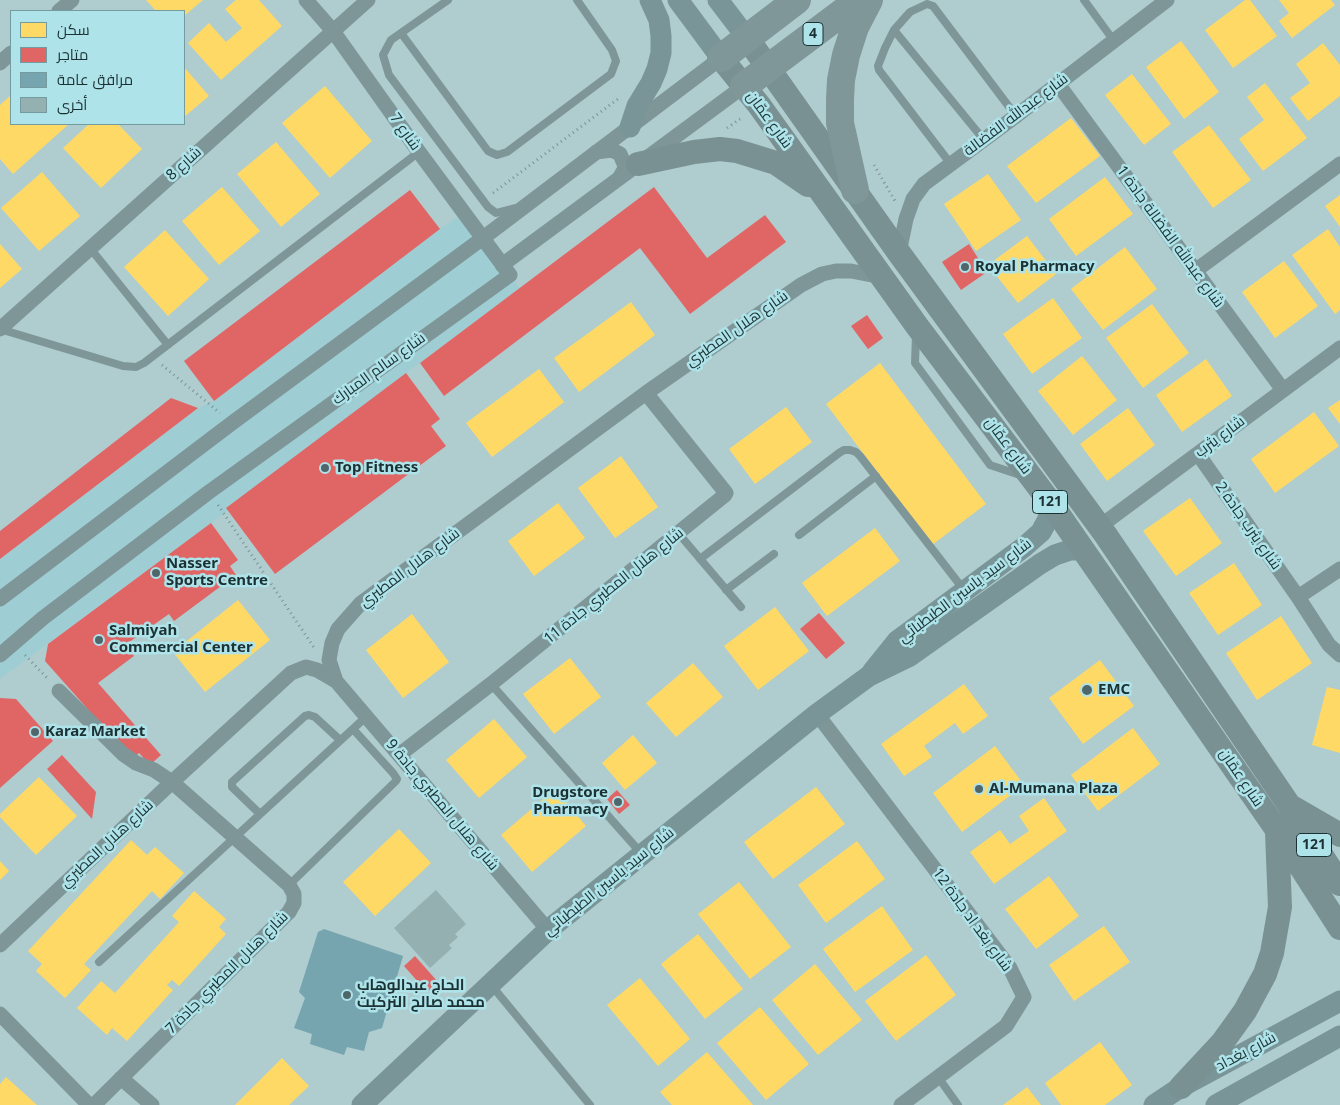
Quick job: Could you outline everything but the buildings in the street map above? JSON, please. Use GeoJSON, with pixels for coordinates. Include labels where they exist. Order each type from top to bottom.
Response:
{"type":"FeatureCollection","features":[{"type":"Feature","properties":{"kind":"highway","name":"4"},"geometry":{"type":"LineString","coordinates":[[721,58],[797,0]]}},
{"type":"Feature","properties":{"kind":"highway","name":"4"},"geometry":{"type":"LineString","coordinates":[[744,86],[859,0]]}},
{"type":"Feature","properties":{"kind":"highway"},"geometry":{"type":"LineString","coordinates":[[855,190],[840,123],[840,99],[846,55],[856,26],[869,0]]}},
{"type":"Feature","properties":{"kind":"main road","name":"شارع عمّان"},"geometry":{"type":"LineString","coordinates":[[747,38],[899,253],[1100,527],[1289,805],[1340,884]]}},
{"type":"Feature","properties":{"kind":"main road","name":"شارع عمّان"},"geometry":{"type":"LineString","coordinates":[[721,58],[744,86],[916,326],[1050,502],[1277,830],[1340,928]]}},
{"type":"Feature","properties":{"kind":"main road"},"geometry":{"type":"LineString","coordinates":[[629,171],[694,152],[737,151],[776,163],[825,198]]}},
{"type":"Feature","properties":{"kind":"main road"},"geometry":{"type":"LineString","coordinates":[[1289,805],[1334,828]]}},
{"type":"Feature","properties":{"kind":"main road"},"geometry":{"type":"LineString","coordinates":[[1181,1087],[1236,1025],[1265,974],[1272,953],[1280,907],[1277,830]]}},
{"type":"Feature","properties":{"kind":"street"},"geometry":{"type":"LineString","coordinates":[[61,10],[72,0]]}},
{"type":"Feature","properties":{"kind":"street","name":"شارع 7"},"geometry":{"type":"LineString","coordinates":[[306,0],[333,31],[502,265]]}},
{"type":"Feature","properties":{"kind":"street","name":"شارع 8"},"geometry":{"type":"LineString","coordinates":[[0,329],[368,0]]}},
{"type":"Feature","properties":{"kind":"street"},"geometry":{"type":"LineString","coordinates":[[630,127],[637,106],[657,69],[661,53],[659,20],[650,0]]}},
{"type":"Feature","properties":{"kind":"street","name":"شارع عمّان"},"geometry":{"type":"LineString","coordinates":[[678,0],[721,58]]}},
{"type":"Feature","properties":{"kind":"street","name":"شارع عمّان"},"geometry":{"type":"LineString","coordinates":[[718,0],[747,38]]}},
{"type":"Feature","properties":{"kind":"street","name":"شارع عبدالله الفضالة"},"geometry":{"type":"LineString","coordinates":[[899,253],[912,199],[924,184],[1058,84],[1162,2]]}},
{"type":"Feature","properties":{"kind":"street"},"geometry":{"type":"LineString","coordinates":[[0,63],[10,54]]}},
{"type":"Feature","properties":{"kind":"street"},"geometry":{"type":"LineString","coordinates":[[0,598],[232,423],[526,206],[721,58]]}},
{"type":"Feature","properties":{"kind":"street","name":"شارع عبدالله الفضالة جادة 1"},"geometry":{"type":"LineString","coordinates":[[1058,84],[1283,390]]}},
{"type":"Feature","properties":{"kind":"street"},"geometry":{"type":"LineString","coordinates":[[502,265],[744,86]]}},
{"type":"Feature","properties":{"kind":"street"},"geometry":{"type":"LineString","coordinates":[[596,152],[612,150],[620,154],[625,166],[624,170],[629,171]]}},
{"type":"Feature","properties":{"kind":"street"},"geometry":{"type":"LineString","coordinates":[[1195,271],[1340,164]]}},
{"type":"Feature","properties":{"kind":"street","name":"شارع سالم المبارك"},"geometry":{"type":"LineString","coordinates":[[0,655],[43,618],[210,492],[510,275],[502,265]]}},
{"type":"Feature","properties":{"kind":"street","name":"شارع هلال المطيري"},"geometry":{"type":"LineString","coordinates":[[336,681],[330,660],[332,643],[338,628],[361,603],[646,393],[801,285],[822,274],[836,271],[851,271],[882,277]]}},
{"type":"Feature","properties":{"kind":"street","name":"شارع يثرب"},"geometry":{"type":"LineString","coordinates":[[1100,527],[1340,348]]}},
{"type":"Feature","properties":{"kind":"street","name":"شارع هلال المطيري جادة 11"},"geometry":{"type":"LineString","coordinates":[[399,755],[491,684],[725,496],[726,493],[646,393]]}},
{"type":"Feature","properties":{"kind":"street","name":"شارع يثرب جادة 2"},"geometry":{"type":"LineString","coordinates":[[1198,454],[1298,598],[1328,645],[1340,655]]}},
{"type":"Feature","properties":{"kind":"street","name":"شارع سيد ياسين الطبطبائي"},"geometry":{"type":"LineString","coordinates":[[869,676],[897,641],[1024,547],[1041,532],[1048,519],[1050,502]]}},
{"type":"Feature","properties":{"kind":"street","name":"شارع سيد ياسين الطبطبائي"},"geometry":{"type":"LineString","coordinates":[[362,1105],[548,930],[817,714],[869,676],[910,656],[1040,564],[1055,555],[1070,550],[1084,550]]}},
{"type":"Feature","properties":{"kind":"street"},"geometry":{"type":"LineString","coordinates":[[1298,598],[1340,569]]}},
{"type":"Feature","properties":{"kind":"street","name":"شارع هلال المطيري"},"geometry":{"type":"LineString","coordinates":[[0,945],[172,782],[291,673],[306,667],[318,670],[336,681]]}},
{"type":"Feature","properties":{"kind":"street","name":"شارع هلال المطيري جادة 9"},"geometry":{"type":"LineString","coordinates":[[336,681],[548,930]]}},
{"type":"Feature","properties":{"kind":"street"},"geometry":{"type":"LineString","coordinates":[[59,691],[122,754],[136,763],[154,770],[172,782],[289,885]]}},
{"type":"Feature","properties":{"kind":"street","name":"شارع بغد اد جادة 12"},"geometry":{"type":"LineString","coordinates":[[817,714],[1010,968],[1024,997],[1006,1026],[901,1105]]}},
{"type":"Feature","properties":{"kind":"street","name":"شارع هلال المطيري جادة 7"},"geometry":{"type":"LineString","coordinates":[[94,1105],[289,912],[292,907],[294,894],[289,885]]}},
{"type":"Feature","properties":{"kind":"street","name":"شارع بغداد"},"geometry":{"type":"LineString","coordinates":[[1154,1105],[1181,1087],[1340,1001]]}},
{"type":"Feature","properties":{"kind":"street"},"geometry":{"type":"LineString","coordinates":[[0,1014],[89,1105]]}},
{"type":"Feature","properties":{"kind":"street","name":"شارع بغداد"},"geometry":{"type":"LineString","coordinates":[[1216,1105],[1340,1036]]}},
{"type":"Feature","properties":{"kind":"street"},"geometry":{"type":"LineString","coordinates":[[121,1078],[152,1105]]}},
{"type":"Feature","properties":{"kind":"lane"},"geometry":{"type":"LineString","coordinates":[[448,0],[391,40],[382,55],[389,75],[482,200],[496,213],[526,206]]}},
{"type":"Feature","properties":{"kind":"lane"},"geometry":{"type":"LineString","coordinates":[[401,33],[488,151],[498,155],[506,152],[610,74],[616,61],[612,50],[577,0]]}},
{"type":"Feature","properties":{"kind":"lane"},"geometry":{"type":"LineString","coordinates":[[1084,0],[1114,40]]}},
{"type":"Feature","properties":{"kind":"lane"},"geometry":{"type":"LineString","coordinates":[[950,163],[879,70],[878,66],[894,30],[910,12],[927,4],[933,6],[1016,116]]}},
{"type":"Feature","properties":{"kind":"lane"},"geometry":{"type":"LineString","coordinates":[[894,30],[984,140]]}},
{"type":"Feature","properties":{"kind":"lane"},"geometry":{"type":"LineString","coordinates":[[0,329],[123,366],[136,367],[168,346],[419,152]]}},
{"type":"Feature","properties":{"kind":"lane"},"geometry":{"type":"LineString","coordinates":[[90,248],[168,346]]}},
{"type":"Feature","properties":{"kind":"lane"},"geometry":{"type":"LineString","coordinates":[[700,559],[844,450],[856,452],[965,591]]}},
{"type":"Feature","properties":{"kind":"lane"},"geometry":{"type":"LineString","coordinates":[[799,535],[876,476]]}},
{"type":"Feature","properties":{"kind":"lane"},"geometry":{"type":"LineString","coordinates":[[679,534],[741,607]]}},
{"type":"Feature","properties":{"kind":"lane"},"geometry":{"type":"LineString","coordinates":[[726,590],[774,554]]}},
{"type":"Feature","properties":{"kind":"lane"},"geometry":{"type":"LineString","coordinates":[[491,684],[642,854]]}},
{"type":"Feature","properties":{"kind":"lane"},"geometry":{"type":"LineString","coordinates":[[260,814],[231,785],[252,763],[305,716],[315,717],[340,740]]}},
{"type":"Feature","properties":{"kind":"lane"},"geometry":{"type":"LineString","coordinates":[[100,962],[367,716]]}},
{"type":"Feature","properties":{"kind":"lane"},"geometry":{"type":"LineString","coordinates":[[289,885],[397,779],[394,773],[353,729]]}},
{"type":"Feature","properties":{"kind":"lane"},"geometry":{"type":"LineString","coordinates":[[491,984],[590,1105]]}},
{"type":"Feature","properties":{"kind":"lane"},"geometry":{"type":"LineString","coordinates":[[938,1078],[958,1105]]}},
{"type":"Feature","properties":{"kind":"path"},"geometry":{"type":"LineString","coordinates":[[482,200],[525,170],[618,99]]}},
{"type":"Feature","properties":{"kind":"path"},"geometry":{"type":"LineString","coordinates":[[869,157],[906,218]]}},
{"type":"Feature","properties":{"kind":"path"},"geometry":{"type":"LineString","coordinates":[[152,357],[232,423]]}},
{"type":"Feature","properties":{"kind":"path"},"geometry":{"type":"LineString","coordinates":[[210,492],[336,681]]}},
{"type":"Feature","properties":{"kind":"path"},"geometry":{"type":"LineString","coordinates":[[15,643],[59,691]]}},
{"type":"Feature","properties":{"kind":"shaded area"},"geometry":{"type":"Polygon","coordinates":[[[464,213],[520,288],[211,523],[0,679],[0,559],[198,408],[214,401],[440,229],[464,213]]]}},
{"type":"Feature","properties":{"kind":"place","name":"Royal Pharmacy"},"geometry":{"type":"Point","coordinates":[965,267]}},
{"type":"Feature","properties":{"kind":"place","name":"Top Fitness"},"geometry":{"type":"Point","coordinates":[325,468]}},
{"type":"Feature","properties":{"kind":"place","name":"Nasser Sports Centre"},"geometry":{"type":"Point","coordinates":[156,573]}},
{"type":"Feature","properties":{"kind":"place","name":"Salmiyah Commercial Center"},"geometry":{"type":"Point","coordinates":[99,640]}},
{"type":"Feature","properties":{"kind":"place","name":"EMC"},"geometry":{"type":"Point","coordinates":[1087,690]}},
{"type":"Feature","properties":{"kind":"place","name":"Karaz Market"},"geometry":{"type":"Point","coordinates":[35,732]}},
{"type":"Feature","properties":{"kind":"place","name":"Al-Mumana Plaza"},"geometry":{"type":"Point","coordinates":[979,789]}},
{"type":"Feature","properties":{"kind":"place","name":"Drugstore Pharmacy"},"geometry":{"type":"Point","coordinates":[618,802]}},
{"type":"Feature","properties":{"kind":"place","name":"الحاج عبدالوهاب محمد صالح التركيت"},"geometry":{"type":"Point","coordinates":[347,995]}}]}
